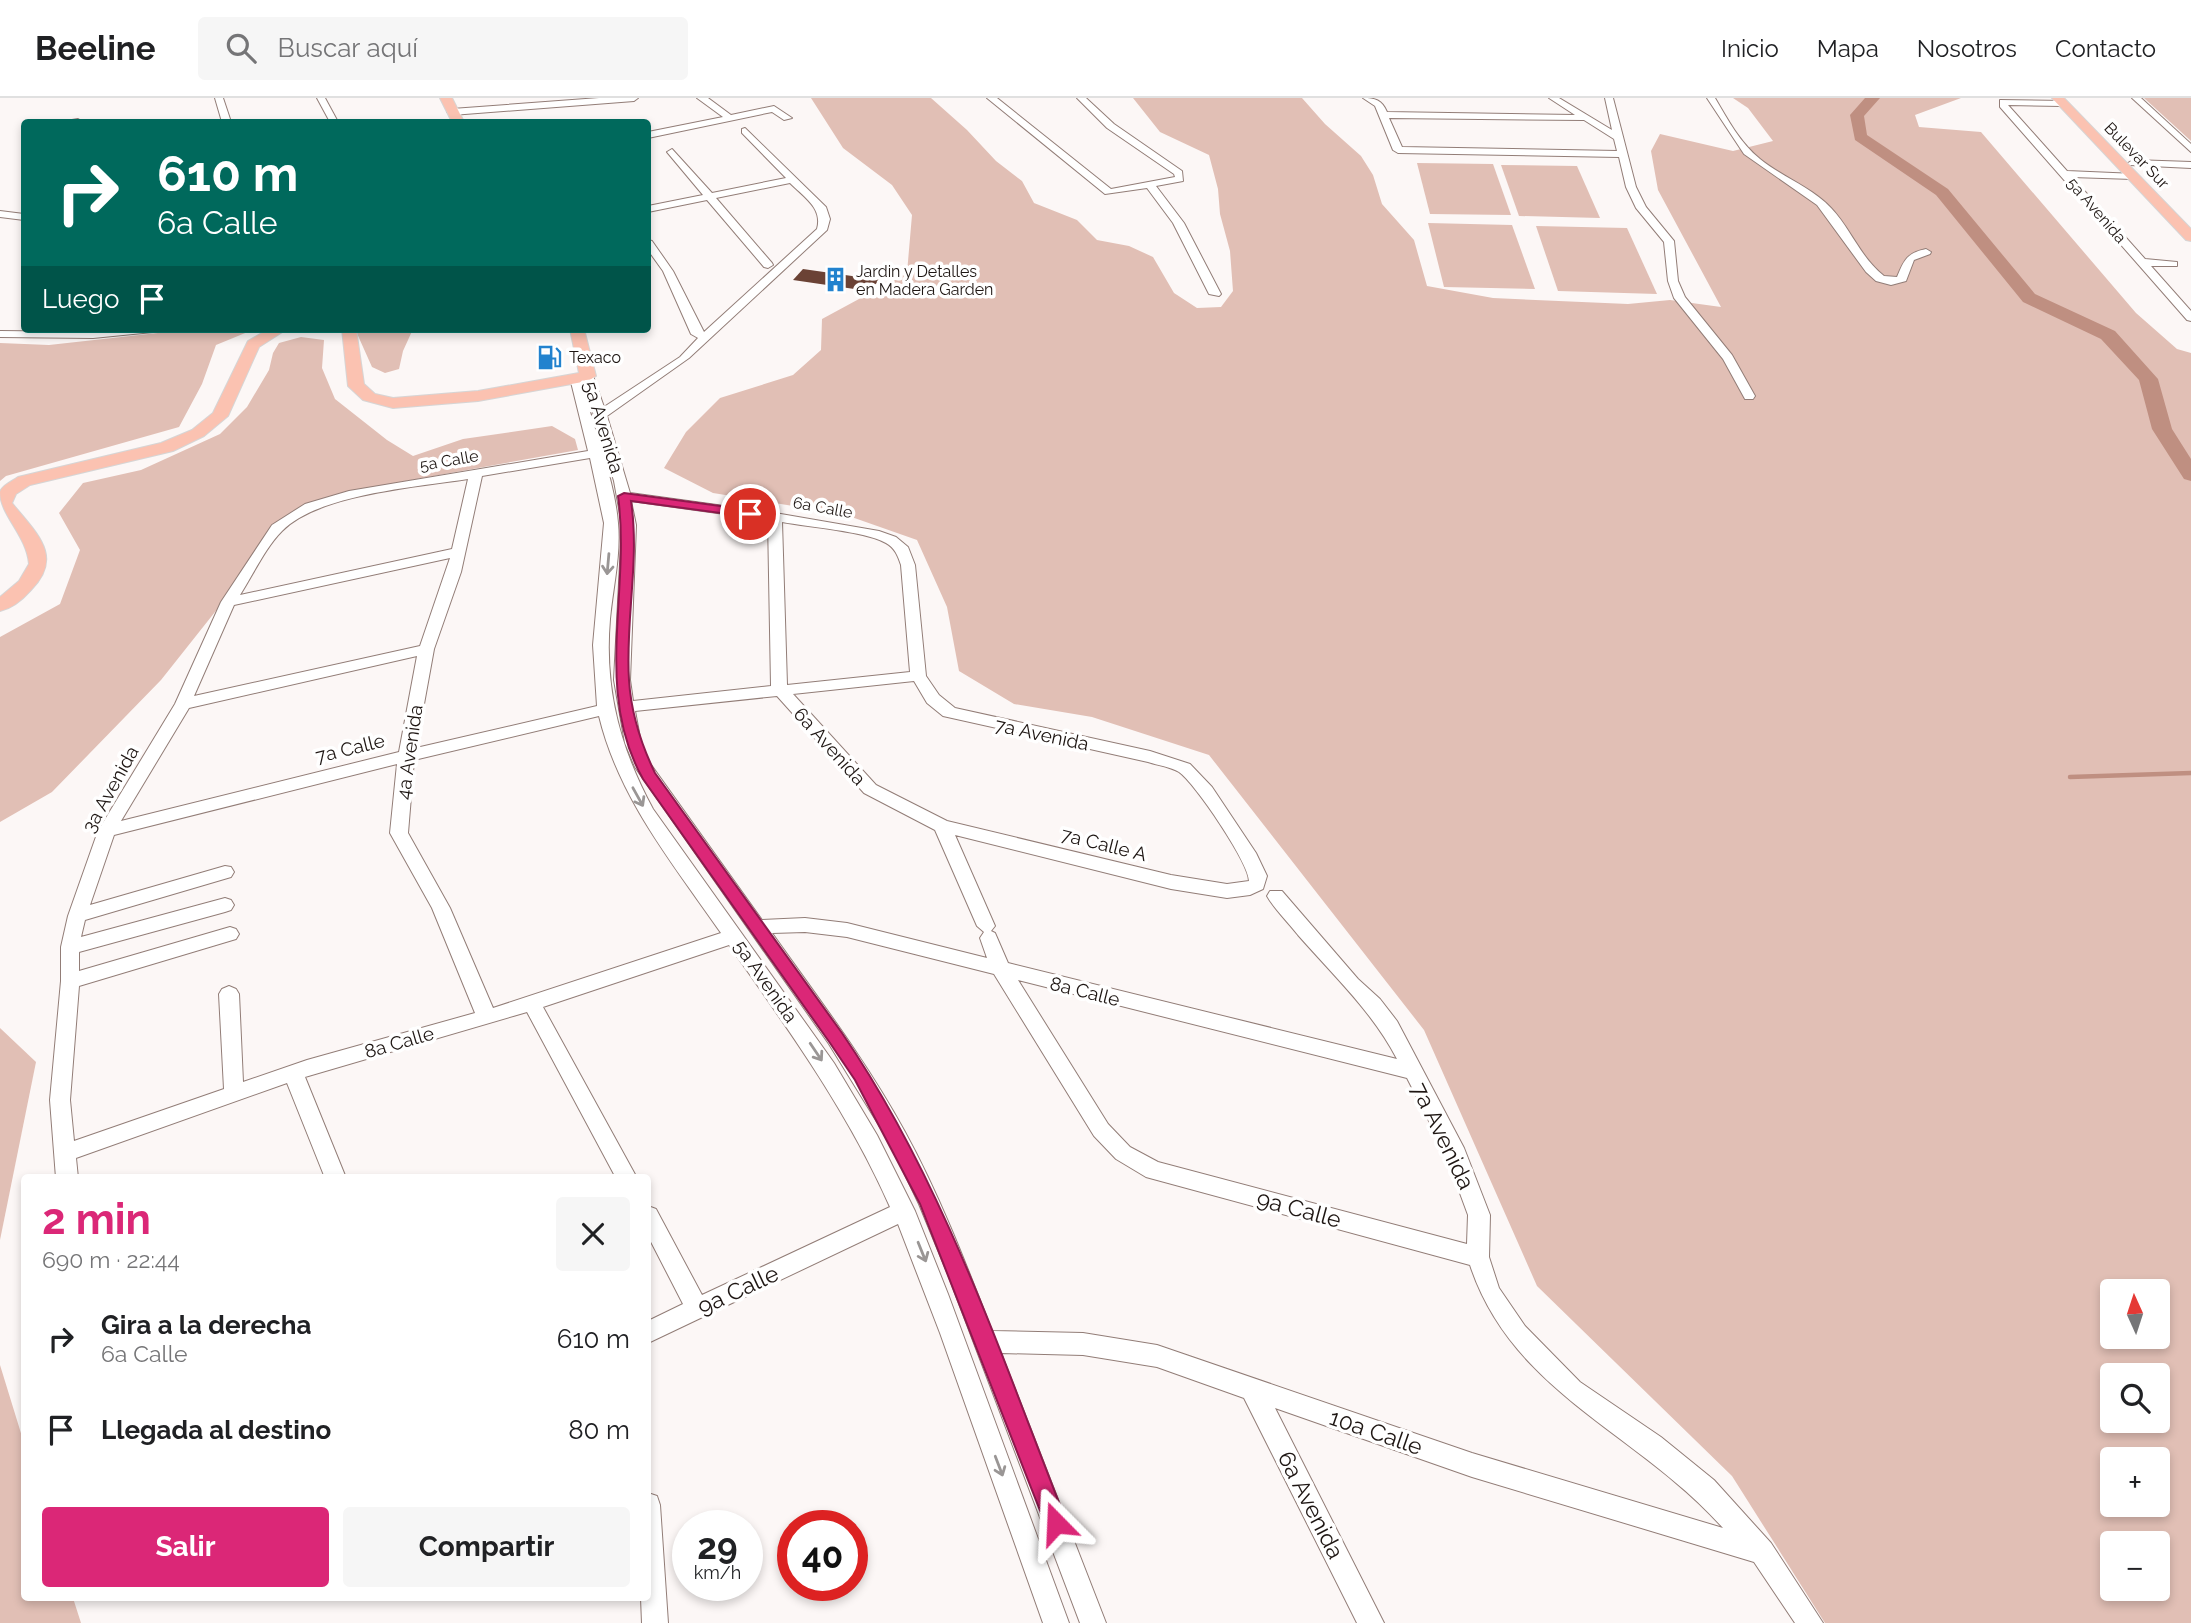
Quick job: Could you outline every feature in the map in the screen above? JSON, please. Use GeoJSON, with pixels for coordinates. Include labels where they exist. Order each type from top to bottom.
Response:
{"type":"FeatureCollection","features":[{"type":"Feature","properties":{"kind":"main road"},"geometry":{"type":"LineString","coordinates":[[433,98],[451,119]]}},
{"type":"Feature","properties":{"kind":"main road"},"geometry":{"type":"LineString","coordinates":[[446,98],[451,119]]}},
{"type":"Feature","properties":{"kind":"main road","name":"Bulevar Sur"},"geometry":{"type":"LineString","coordinates":[[2064,100],[2133,170],[2191,222]]}},
{"type":"Feature","properties":{"kind":"main road","name":"Bulevar Sur"},"geometry":{"type":"LineString","coordinates":[[2133,170],[2191,237]]}},
{"type":"Feature","properties":{"kind":"main road"},"geometry":{"type":"LineString","coordinates":[[0,605],[33,580],[41,567],[40,555],[3,503],[9,491],[24,481],[52,472],[167,447],[198,433],[220,416],[253,344],[272,333]]}},
{"type":"Feature","properties":{"kind":"main road"},"geometry":{"type":"LineString","coordinates":[[349,333],[356,386],[369,397],[393,403],[478,396],[581,372]]}},
{"type":"Feature","properties":{"kind":"main road","name":"5a Avenida"},"geometry":{"type":"LineString","coordinates":[[563,333],[581,372]]}},
{"type":"Feature","properties":{"kind":"main road","name":"5a Avenida"},"geometry":{"type":"LineString","coordinates":[[577,333],[581,372]]}},
{"type":"Feature","properties":{"kind":"main road"},"geometry":{"type":"LineString","coordinates":[[0,493],[28,476],[46,470],[170,442],[186,435],[212,417],[226,402]]}},
{"type":"Feature","properties":{"kind":"main road"},"geometry":{"type":"LineString","coordinates":[[0,520],[30,556],[32,565],[28,576],[0,598]]}},
{"type":"Feature","properties":{"kind":"street"},"geometry":{"type":"LineString","coordinates":[[219,98],[226,119]]}},
{"type":"Feature","properties":{"kind":"street"},"geometry":{"type":"LineString","coordinates":[[321,98],[332,119]]}},
{"type":"Feature","properties":{"kind":"street"},"geometry":{"type":"LineString","coordinates":[[451,119],[634,98]]}},
{"type":"Feature","properties":{"kind":"street"},"geometry":{"type":"LineString","coordinates":[[701,98],[715,105],[728,117]]}},
{"type":"Feature","properties":{"kind":"street"},"geometry":{"type":"LineString","coordinates":[[991,98],[1109,192],[1180,179],[1179,173],[1104,120],[1084,104],[1081,98]]}},
{"type":"Feature","properties":{"kind":"street"},"geometry":{"type":"LineString","coordinates":[[1367,98],[1379,105],[1385,115],[1394,146],[1398,150],[1622,154]]}},
{"type":"Feature","properties":{"kind":"street"},"geometry":{"type":"LineString","coordinates":[[1553,98],[1583,118],[1616,132]]}},
{"type":"Feature","properties":{"kind":"street"},"geometry":{"type":"LineString","coordinates":[[1569,98],[1616,132]]}},
{"type":"Feature","properties":{"kind":"street"},"geometry":{"type":"LineString","coordinates":[[1609,98],[1631,187],[1641,208],[1670,241],[1674,261],[1672,281],[1681,298],[1728,358],[1749,396]]}},
{"type":"Feature","properties":{"kind":"street"},"geometry":{"type":"LineString","coordinates":[[1711,98],[1747,152],[1829,211],[1859,260],[1881,279],[1892,282],[1902,279],[1905,263],[1916,254],[1926,252]]}},
{"type":"Feature","properties":{"kind":"street"},"geometry":{"type":"LineString","coordinates":[[2136,98],[2191,149]]}},
{"type":"Feature","properties":{"kind":"street","name":"5a Avenida"},"geometry":{"type":"LineString","coordinates":[[2064,100],[2003,102],[2003,105],[2191,318]]}},
{"type":"Feature","properties":{"kind":"street"},"geometry":{"type":"LineString","coordinates":[[651,134],[776,109],[787,118]]}},
{"type":"Feature","properties":{"kind":"street"},"geometry":{"type":"LineString","coordinates":[[1385,115],[1583,118]]}},
{"type":"Feature","properties":{"kind":"street"},"geometry":{"type":"LineString","coordinates":[[600,415],[682,358],[822,230],[825,219],[822,209],[746,131]]}},
{"type":"Feature","properties":{"kind":"street"},"geometry":{"type":"LineString","coordinates":[[672,152],[768,265]]}},
{"type":"Feature","properties":{"kind":"street"},"geometry":{"type":"LineString","coordinates":[[2066,174],[2191,165]]}},
{"type":"Feature","properties":{"kind":"street"},"geometry":{"type":"LineString","coordinates":[[651,208],[794,179]]}},
{"type":"Feature","properties":{"kind":"street"},"geometry":{"type":"LineString","coordinates":[[1150,186],[1169,206],[1199,268],[1216,294]]}},
{"type":"Feature","properties":{"kind":"street"},"geometry":{"type":"LineString","coordinates":[[0,214],[21,217]]}},
{"type":"Feature","properties":{"kind":"street"},"geometry":{"type":"LineString","coordinates":[[651,247],[668,271],[697,334],[706,337]]}},
{"type":"Feature","properties":{"kind":"street"},"geometry":{"type":"LineString","coordinates":[[2141,262],[2173,264]]}},
{"type":"Feature","properties":{"kind":"street"},"geometry":{"type":"LineString","coordinates":[[0,334],[46,333]]}},
{"type":"Feature","properties":{"kind":"street","name":"5a Avenida"},"geometry":{"type":"LineString","coordinates":[[581,372],[600,415],[624,496],[629,532],[622,647],[625,707],[633,743],[641,762],[861,1075],[897,1137],[929,1202],[970,1302],[1093,1623]]}},
{"type":"Feature","properties":{"kind":"street","name":"5a Avenida"},"geometry":{"type":"LineString","coordinates":[[581,372],[610,517],[611,535],[600,654],[604,710],[623,769],[646,812],[778,995],[856,1112],[904,1211],[944,1311],[1056,1623]]}},
{"type":"Feature","properties":{"kind":"street","name":"5a Calle"},"geometry":{"type":"LineString","coordinates":[[310,507],[349,495],[596,453]]}},
{"type":"Feature","properties":{"kind":"street","name":"4a Avenida"},"geometry":{"type":"LineString","coordinates":[[476,474],[443,608],[426,649],[406,756],[399,833],[441,908],[487,1018]]}},
{"type":"Feature","properties":{"kind":"street","name":"6a Calle"},"geometry":{"type":"LineString","coordinates":[[624,496],[775,517],[874,534],[891,540],[903,550],[908,565],[918,676]]}},
{"type":"Feature","properties":{"kind":"street","name":"3a Avenida"},"geometry":{"type":"LineString","coordinates":[[67,1174],[60,1100],[70,981],[70,947],[77,916],[107,831],[183,704],[229,602],[277,528],[310,507]]}},
{"type":"Feature","properties":{"kind":"street","name":"6a Avenida"},"geometry":{"type":"LineString","coordinates":[[775,517],[779,690],[870,789],[942,826]]}},
{"type":"Feature","properties":{"kind":"street"},"geometry":{"type":"LineString","coordinates":[[611,535],[629,532]]}},
{"type":"Feature","properties":{"kind":"street"},"geometry":{"type":"LineString","coordinates":[[229,602],[458,552]]}},
{"type":"Feature","properties":{"kind":"street"},"geometry":{"type":"LineString","coordinates":[[183,704],[426,649]]}},
{"type":"Feature","properties":{"kind":"street"},"geometry":{"type":"LineString","coordinates":[[625,707],[918,676]]}},
{"type":"Feature","properties":{"kind":"street","name":"7a Avenida"},"geometry":{"type":"LineString","coordinates":[[918,676],[933,699],[949,712],[1150,757],[1184,768],[1206,791],[1250,858],[1266,890],[1351,984],[1373,1004],[1390,1027],[1454,1148],[1479,1215],[1478,1257],[1492,1297],[1526,1343],[1572,1390],[1652,1446],[1705,1489],[1762,1552],[1810,1623]]}},
{"type":"Feature","properties":{"kind":"street","name":"7a Calle"},"geometry":{"type":"LineString","coordinates":[[107,831],[406,756],[604,710]]}},
{"type":"Feature","properties":{"kind":"street"},"geometry":{"type":"LineString","coordinates":[[623,769],[641,762]]}},
{"type":"Feature","properties":{"kind":"street"},"geometry":{"type":"LineString","coordinates":[[942,826],[1002,971]]}},
{"type":"Feature","properties":{"kind":"street","name":"7a Calle A"},"geometry":{"type":"LineString","coordinates":[[942,826],[1171,882],[1227,891],[1250,888],[1266,890]]}},
{"type":"Feature","properties":{"kind":"street"},"geometry":{"type":"LineString","coordinates":[[77,916],[225,872]]}},
{"type":"Feature","properties":{"kind":"street"},"geometry":{"type":"LineString","coordinates":[[70,947],[225,905]]}},
{"type":"Feature","properties":{"kind":"street","name":"8a Calle"},"geometry":{"type":"LineString","coordinates":[[757,927],[806,925],[847,930],[1002,971],[1412,1071]]}},
{"type":"Feature","properties":{"kind":"street"},"geometry":{"type":"LineString","coordinates":[[70,981],[230,934]]}},
{"type":"Feature","properties":{"kind":"street","name":"8a Calle"},"geometry":{"type":"LineString","coordinates":[[65,1153],[293,1073],[487,1018],[734,936]]}},
{"type":"Feature","properties":{"kind":"street","name":"9a Calle"},"geometry":{"type":"LineString","coordinates":[[1002,971],[1101,1130],[1123,1153],[1153,1170],[1478,1257]]}},
{"type":"Feature","properties":{"kind":"street"},"geometry":{"type":"LineString","coordinates":[[778,995],[800,986]]}},
{"type":"Feature","properties":{"kind":"street"},"geometry":{"type":"LineString","coordinates":[[229,994],[234,1094]]}},
{"type":"Feature","properties":{"kind":"street"},"geometry":{"type":"LineString","coordinates":[[532,1004],[625,1174]]}},
{"type":"Feature","properties":{"kind":"street"},"geometry":{"type":"LineString","coordinates":[[293,1073],[334,1174]]}},
{"type":"Feature","properties":{"kind":"street","name":"9a Calle"},"geometry":{"type":"LineString","coordinates":[[651,1331],[904,1211]]}},
{"type":"Feature","properties":{"kind":"street"},"geometry":{"type":"LineString","coordinates":[[651,1222],[698,1309]]}},
{"type":"Feature","properties":{"kind":"street"},"geometry":{"type":"LineString","coordinates":[[944,1311],[970,1302]]}},
{"type":"Feature","properties":{"kind":"street","name":"10a Calle"},"geometry":{"type":"LineString","coordinates":[[985,1342],[1083,1344],[1157,1356],[1472,1465],[1762,1552]]}},
{"type":"Feature","properties":{"kind":"street","name":"6a Avenida"},"geometry":{"type":"LineString","coordinates":[[1252,1388],[1371,1623]]}},
{"type":"Feature","properties":{"kind":"street"},"geometry":{"type":"LineString","coordinates":[[651,1556],[655,1623]]}},
{"type":"Feature","properties":{"kind":"shaded area"},"geometry":{"type":"Polygon","coordinates":[[[811,98],[931,98],[996,161],[1022,181],[1034,203],[1077,220],[1097,240],[1129,246],[1153,257],[1174,293],[1197,308],[1221,307],[1233,291],[1230,251],[1209,155],[1160,132],[1133,98],[1302,98],[1325,124],[1361,156],[1373,175],[1382,204],[1414,240],[1427,286],[1493,298],[1628,304],[1670,300],[1721,307],[1658,190],[1651,151],[1660,134],[1733,151],[1773,141],[1748,108],[1733,98],[1961,98],[1915,115],[1919,127],[1981,132],[2136,313],[2177,349],[2191,353],[2191,1623],[1825,1623],[1732,1476],[1537,1286],[1424,1030],[1209,755],[1092,717],[1014,704],[959,671],[947,607],[917,540],[843,514],[713,493],[664,468],[686,432],[720,398],[793,375],[821,350],[822,319],[907,273],[912,215],[892,185],[843,148],[811,98]]]}},
{"type":"Feature","properties":{"kind":"shaded area"},"geometry":{"type":"Polygon","coordinates":[[[2144,98],[2191,98],[2191,141],[2144,98]]]}},
{"type":"Feature","properties":{"kind":"shaded area"},"geometry":{"type":"Polygon","coordinates":[[[1417,163],[1493,164],[1511,215],[1430,214],[1417,163]]]}},
{"type":"Feature","properties":{"kind":"shaded area"},"geometry":{"type":"Polygon","coordinates":[[[1501,165],[1577,166],[1600,218],[1519,216],[1501,165]]]}},
{"type":"Feature","properties":{"kind":"shaded area"},"geometry":{"type":"Polygon","coordinates":[[[1428,223],[1512,225],[1535,289],[1444,287],[1428,223]]]}},
{"type":"Feature","properties":{"kind":"shaded area"},"geometry":{"type":"Polygon","coordinates":[[[1536,226],[1627,228],[1657,294],[1558,291],[1536,226]]]}},
{"type":"Feature","properties":{"kind":"shaded area"},"geometry":{"type":"Polygon","coordinates":[[[158,333],[245,333],[216,345],[202,384],[179,427],[6,476],[0,481],[0,343],[49,345],[158,333]]]}},
{"type":"Feature","properties":{"kind":"shaded area"},"geometry":{"type":"Polygon","coordinates":[[[357,333],[411,333],[399,369],[385,373],[372,367],[357,333]]]}},
{"type":"Feature","properties":{"kind":"shaded area"},"geometry":{"type":"Polygon","coordinates":[[[301,337],[324,340],[322,368],[335,399],[387,440],[413,456],[463,439],[552,426],[575,439],[578,450],[367,488],[296,510],[161,680],[52,792],[0,822],[0,637],[60,604],[80,550],[59,513],[83,483],[141,470],[220,434],[247,407],[269,370],[273,353],[279,343],[301,337]]]}},
{"type":"Feature","properties":{"kind":"shaded area"},"geometry":{"type":"Polygon","coordinates":[[[0,1028],[36,1062],[0,1240],[0,1028]]]}},
{"type":"Feature","properties":{"kind":"shaded area"},"geometry":{"type":"Polygon","coordinates":[[[0,1365],[21,1433],[21,1601],[74,1601],[81,1623],[0,1623],[0,1365]]]}},
{"type":"Feature","properties":{"kind":"building","name":"Jardin y Detalles en Madera Garden"},"geometry":{"type":"Polygon","coordinates":[[[803,269],[880,280],[868,291],[793,280],[803,269]]]}},
{"type":"Feature","properties":{"kind":"waterway"},"geometry":{"type":"LineString","coordinates":[[1873,98],[1857,115],[1860,137],[1942,192],[2029,298],[2108,335],[2148,379],[2162,429],[2191,475]]}},
{"type":"Feature","properties":{"kind":"waterway"},"geometry":{"type":"LineString","coordinates":[[2070,777],[2191,773]]}},
{"type":"Feature","properties":{"kind":"place","name":"Jardin y Detalles en Madera Garden"},"geometry":{"type":"Point","coordinates":[836,280]}},
{"type":"Feature","properties":{"kind":"place","name":"Texaco"},"geometry":{"type":"Point","coordinates":[549,357]}},
{"type":"Feature","properties":{"kind":"route"},"geometry":{"type":"LineString","coordinates":[[750,514],[624,496],[629,532],[622,680],[633,743],[648,775],[836,1038],[897,1137],[929,1202],[958,1272],[1056,1523]]}}]}
